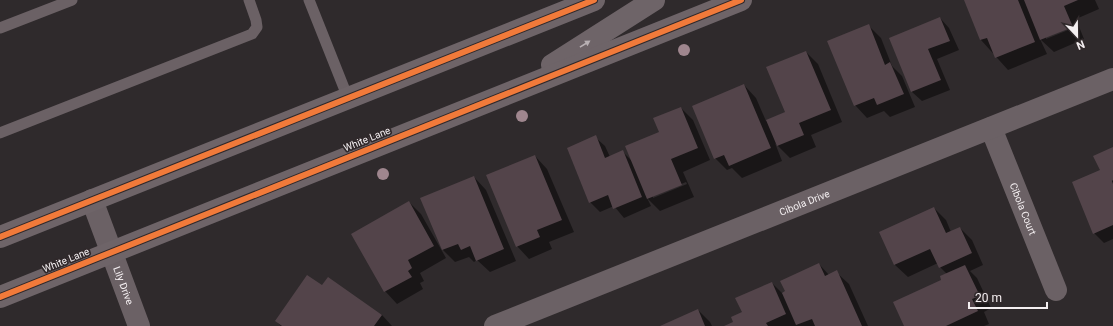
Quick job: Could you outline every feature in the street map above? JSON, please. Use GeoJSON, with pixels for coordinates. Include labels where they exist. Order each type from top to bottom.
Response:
{"type":"FeatureCollection","features":[{"type":"Feature","properties":{"kind":"main road"},"geometry":{"type":"LineString","coordinates":[[0,238],[594,0]]}},
{"type":"Feature","properties":{"kind":"main road"},"geometry":{"type":"LineString","coordinates":[[505,95],[654,0]]}},
{"type":"Feature","properties":{"kind":"main road","name":"White Lane"},"geometry":{"type":"LineString","coordinates":[[0,297],[742,0]]}},
{"type":"Feature","properties":{"kind":"street","name":"Cibola Drive"},"geometry":{"type":"LineString","coordinates":[[495,326],[1113,79]]}},
{"type":"Feature","properties":{"kind":"street","name":"Cibola Court"},"geometry":{"type":"LineString","coordinates":[[991,128],[1056,290]]}},
{"type":"Feature","properties":{"kind":"street","name":"Lily Drive"},"geometry":{"type":"LineString","coordinates":[[92,200],[110,253],[139,326]]}},
{"type":"Feature","properties":{"kind":"lane"},"geometry":{"type":"LineString","coordinates":[[0,28],[72,0]]}},
{"type":"Feature","properties":{"kind":"lane"},"geometry":{"type":"LineString","coordinates":[[0,133],[252,34],[257,27],[256,20],[248,0]]}},
{"type":"Feature","properties":{"kind":"lane"},"geometry":{"type":"LineString","coordinates":[[309,0],[348,98]]}},
{"type":"Feature","properties":{"kind":"building"},"geometry":{"type":"Polygon","coordinates":[[[964,0],[1018,0],[1035,42],[995,58],[987,38],[980,40],[964,0]]]}},
{"type":"Feature","properties":{"kind":"building"},"geometry":{"type":"Polygon","coordinates":[[[1024,0],[1078,0],[1064,6],[1073,27],[1040,40],[1024,0]]]}},
{"type":"Feature","properties":{"kind":"building"},"geometry":{"type":"Polygon","coordinates":[[[940,17],[950,41],[928,49],[941,80],[911,92],[889,38],[940,17]]]}},
{"type":"Feature","properties":{"kind":"building"},"geometry":{"type":"Polygon","coordinates":[[[869,24],[885,65],[890,62],[904,94],[877,105],[874,98],[854,106],[827,41],[869,24]]]}},
{"type":"Feature","properties":{"kind":"building"},"geometry":{"type":"Polygon","coordinates":[[[806,51],[831,110],[799,123],[804,135],[777,146],[766,120],[785,112],[766,67],[806,51]]]}},
{"type":"Feature","properties":{"kind":"building"},"geometry":{"type":"Polygon","coordinates":[[[744,84],[771,148],[729,166],[724,155],[714,159],[692,106],[744,84]]]}},
{"type":"Feature","properties":{"kind":"building"},"geometry":{"type":"Polygon","coordinates":[[[681,107],[698,148],[671,159],[682,185],[647,199],[625,146],[659,132],[653,118],[681,107]]]}},
{"type":"Feature","properties":{"kind":"building"},"geometry":{"type":"Polygon","coordinates":[[[596,135],[605,158],[623,150],[642,197],[613,209],[608,195],[589,203],[567,148],[596,135]]]}},
{"type":"Feature","properties":{"kind":"building"},"geometry":{"type":"Polygon","coordinates":[[[1113,147],[1113,225],[1093,234],[1072,182],[1100,170],[1093,156],[1113,147]]]}},
{"type":"Feature","properties":{"kind":"building"},"geometry":{"type":"Polygon","coordinates":[[[535,155],[562,220],[537,230],[540,237],[516,247],[486,175],[535,155]]]}},
{"type":"Feature","properties":{"kind":"building"},"geometry":{"type":"Polygon","coordinates":[[[474,176],[504,249],[476,261],[470,246],[461,250],[458,244],[442,250],[420,198],[474,176]]]}},
{"type":"Feature","properties":{"kind":"building"},"geometry":{"type":"Polygon","coordinates":[[[409,201],[434,246],[408,260],[412,268],[408,271],[412,277],[384,292],[351,234],[409,201]]]}},
{"type":"Feature","properties":{"kind":"building"},"geometry":{"type":"Polygon","coordinates":[[[934,207],[946,233],[960,227],[972,253],[939,268],[930,249],[894,265],[879,232],[934,207]]]}},
{"type":"Feature","properties":{"kind":"building"},"geometry":{"type":"Polygon","coordinates":[[[819,263],[825,276],[837,270],[862,326],[815,326],[812,319],[796,325],[782,293],[785,291],[780,281],[819,263]]]}},
{"type":"Feature","properties":{"kind":"building"},"geometry":{"type":"Polygon","coordinates":[[[965,265],[980,296],[972,299],[978,311],[946,326],[904,326],[893,302],[941,280],[940,276],[965,265]]]}},
{"type":"Feature","properties":{"kind":"building"},"geometry":{"type":"Polygon","coordinates":[[[307,275],[322,285],[328,277],[382,315],[374,326],[282,326],[275,321],[307,275]]]}},
{"type":"Feature","properties":{"kind":"building"},"geometry":{"type":"Polygon","coordinates":[[[772,282],[786,314],[766,323],[768,326],[724,326],[733,322],[731,317],[742,312],[735,298],[772,282]]]}},
{"type":"Feature","properties":{"kind":"building"},"geometry":{"type":"Polygon","coordinates":[[[698,309],[705,326],[660,326],[698,309]]]}},
{"type":"Feature","properties":{"kind":"cycle path"},"geometry":{"type":"LineString","coordinates":[[0,237],[594,0]]}},
{"type":"Feature","properties":{"kind":"cycle path"},"geometry":{"type":"LineString","coordinates":[[0,297],[741,0]]}}]}
